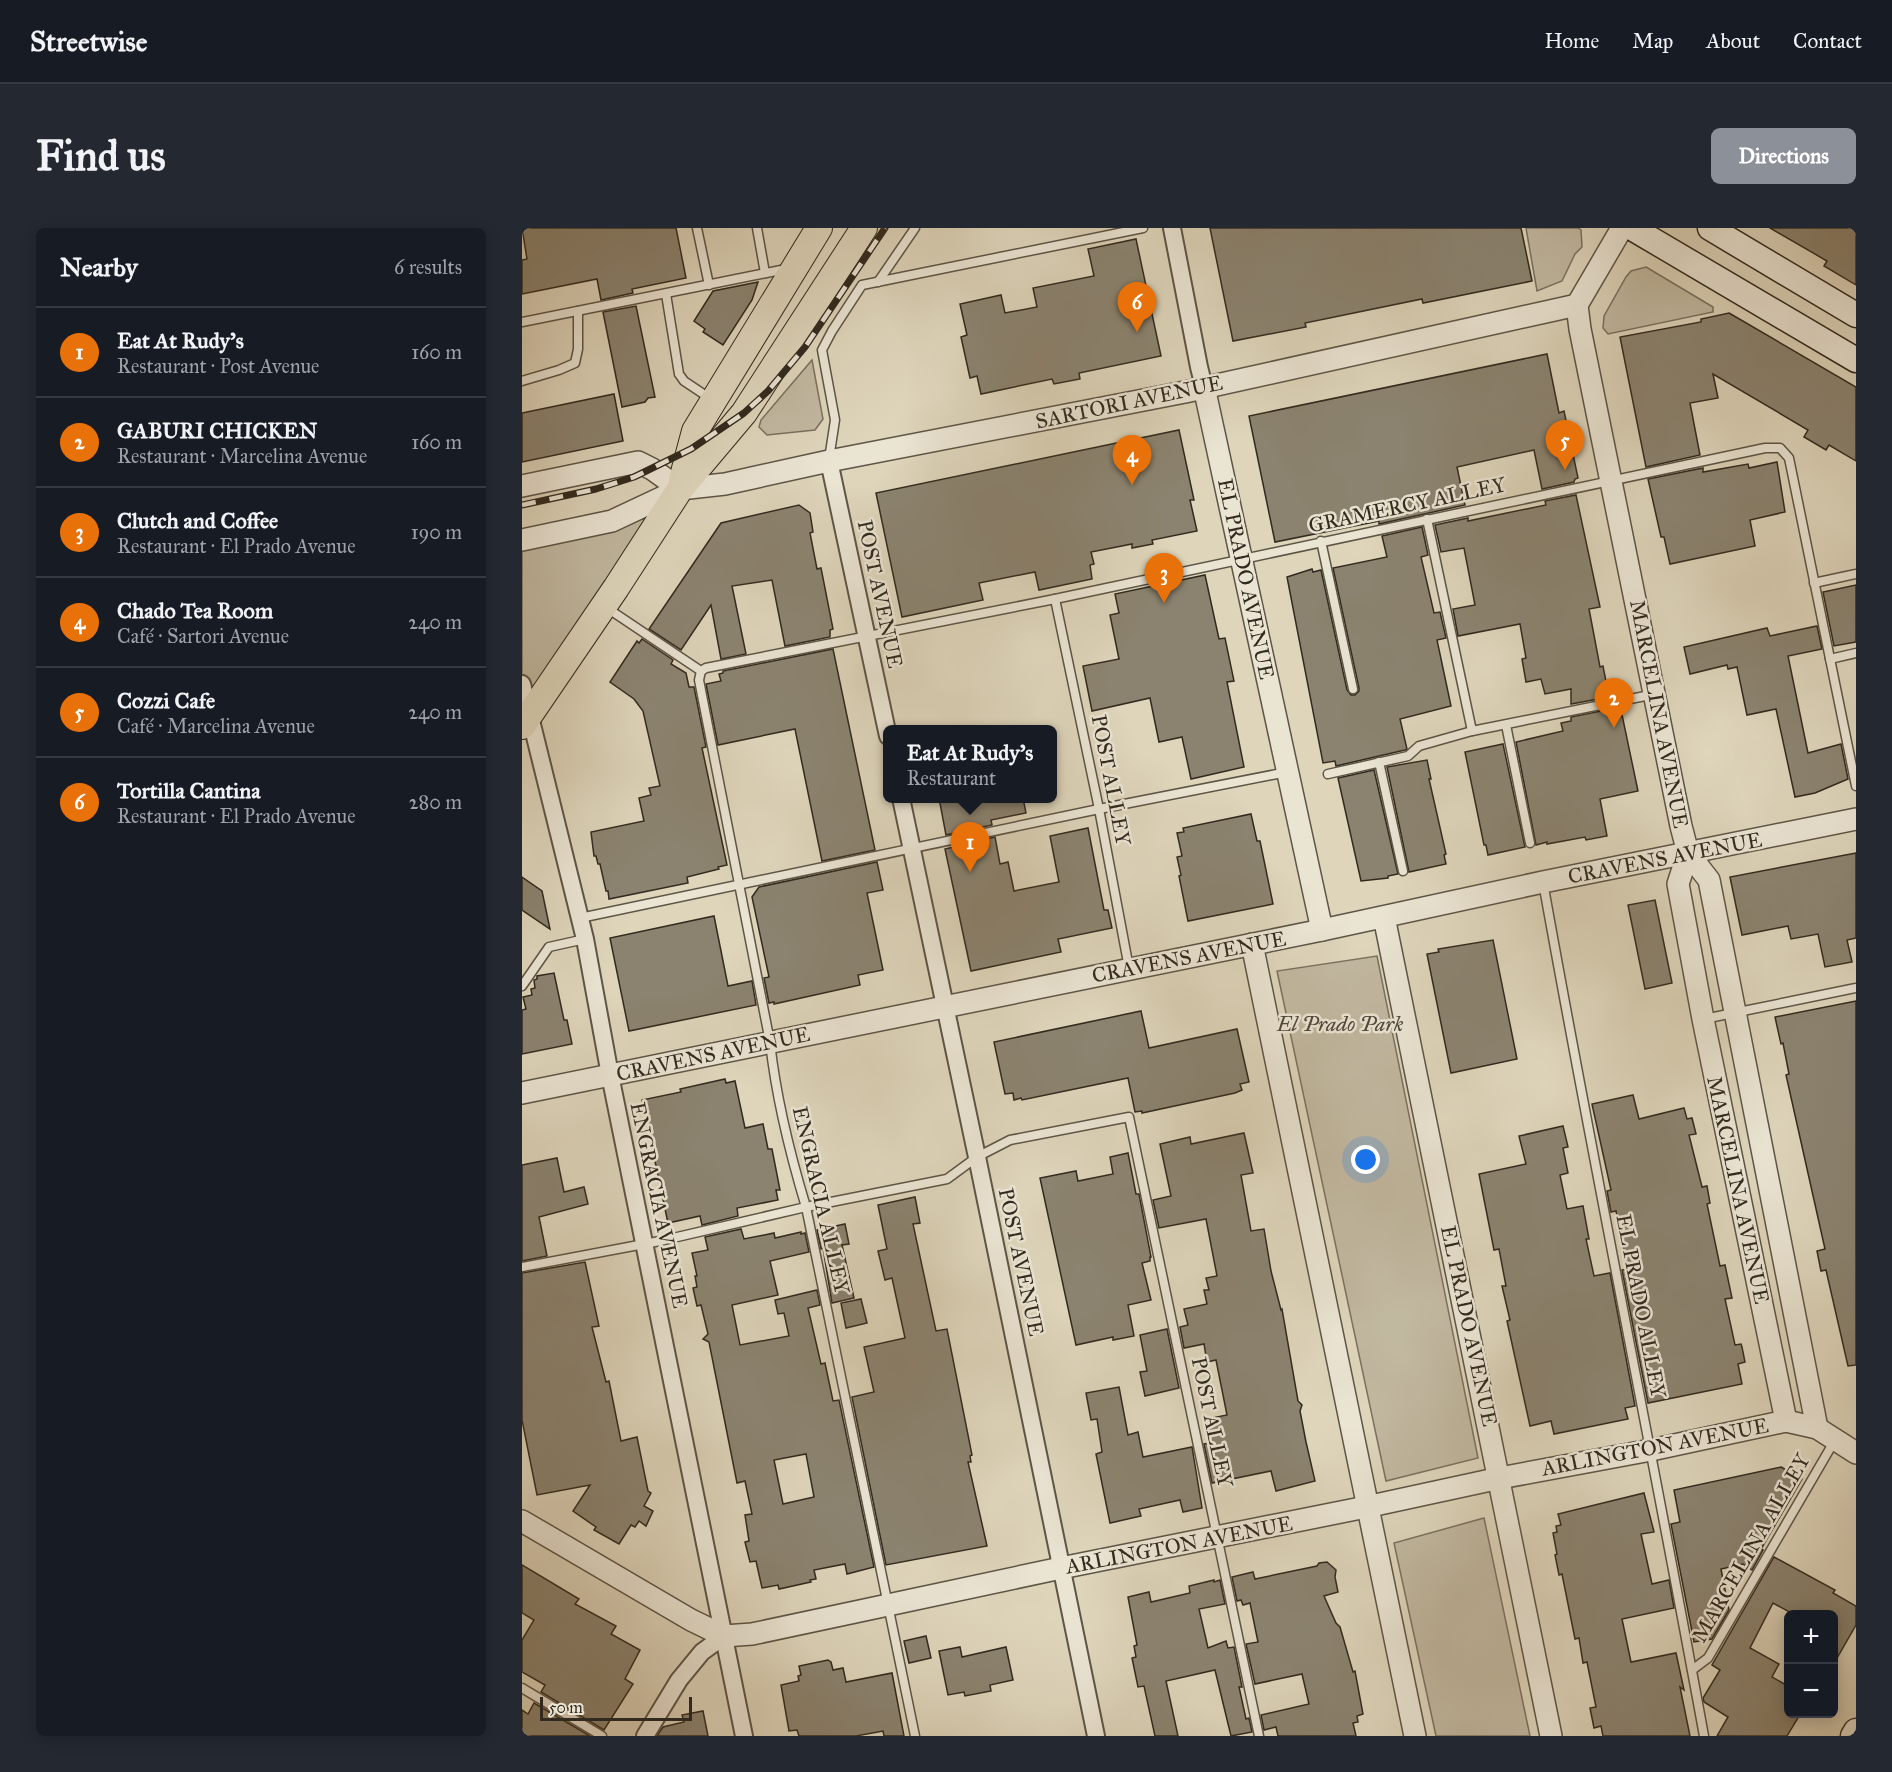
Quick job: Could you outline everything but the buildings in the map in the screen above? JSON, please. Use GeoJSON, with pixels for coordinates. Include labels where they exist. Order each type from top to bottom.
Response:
{"type":"FeatureCollection","features":[{"type":"Feature","properties":{"kind":"main road"},"geometry":{"type":"LineString","coordinates":[[680,489],[695,431],[819,228]]}},
{"type":"Feature","properties":{"kind":"main road"},"geometry":{"type":"LineString","coordinates":[[525,722],[680,489],[744,413],[864,228]]}},
{"type":"Feature","properties":{"kind":"main road"},"geometry":{"type":"LineString","coordinates":[[1632,228],[1856,360]]}},
{"type":"Feature","properties":{"kind":"main road"},"geometry":{"type":"LineString","coordinates":[[1710,228],[1856,315]]}},
{"type":"Feature","properties":{"kind":"main road"},"geometry":{"type":"LineString","coordinates":[[1853,1736],[1856,1731]]}},
{"type":"Feature","properties":{"kind":"street","name":"EL PRADO AVENUE"},"geometry":{"type":"LineString","coordinates":[[1172,228],[1198,368],[1322,930]]}},
{"type":"Feature","properties":{"kind":"street"},"geometry":{"type":"LineString","coordinates":[[1577,305],[1622,228]]}},
{"type":"Feature","properties":{"kind":"street","name":"SARTORI AVENUE"},"geometry":{"type":"LineString","coordinates":[[522,540],[612,521],[680,489],[724,484],[1204,387],[1577,305]]}},
{"type":"Feature","properties":{"kind":"street","name":"MARCELINA AVENUE"},"geometry":{"type":"LineString","coordinates":[[1577,305],[1580,329],[1688,853],[1678,884],[1703,1019],[1786,1422]]}},
{"type":"Feature","properties":{"kind":"street"},"geometry":{"type":"LineString","coordinates":[[522,486],[638,462],[680,489]]}},
{"type":"Feature","properties":{"kind":"street","name":"POST AVENUE"},"geometry":{"type":"LineString","coordinates":[[829,462],[886,725]]}},
{"type":"Feature","properties":{"kind":"street","name":"ENGRACIA AVENUE"},"geometry":{"type":"LineString","coordinates":[[522,684],[525,722],[585,939],[609,1075],[744,1736]]}},
{"type":"Feature","properties":{"kind":"street","name":"POST AVENUE"},"geometry":{"type":"LineString","coordinates":[[902,803],[1096,1736]]}},
{"type":"Feature","properties":{"kind":"street","name":"CRAVENS AVENUE"},"geometry":{"type":"LineString","coordinates":[[522,1093],[1856,819]]}},
{"type":"Feature","properties":{"kind":"street"},"geometry":{"type":"LineString","coordinates":[[1688,853],[1709,880],[1817,1428]]}},
{"type":"Feature","properties":{"kind":"street","name":"EL PRADO AVENUE"},"geometry":{"type":"LineString","coordinates":[[1384,917],[1551,1736]]}},
{"type":"Feature","properties":{"kind":"street"},"geometry":{"type":"LineString","coordinates":[[1252,944],[1366,1508],[1415,1736]]}},
{"type":"Feature","properties":{"kind":"street","name":"ARLINGTON AVENUE"},"geometry":{"type":"LineString","coordinates":[[724,1636],[752,1634],[1061,1568],[1786,1422],[1817,1428],[1856,1453]]}},
{"type":"Feature","properties":{"kind":"street"},"geometry":{"type":"LineString","coordinates":[[522,1521],[691,1620],[724,1636],[702,1652],[679,1680],[645,1736]]}},
{"type":"Feature","properties":{"kind":"lane"},"geometry":{"type":"LineString","coordinates":[[697,228],[709,285]]}},
{"type":"Feature","properties":{"kind":"lane"},"geometry":{"type":"LineString","coordinates":[[757,228],[765,273]]}},
{"type":"Feature","properties":{"kind":"lane"},"geometry":{"type":"LineString","coordinates":[[878,282],[915,228]]}},
{"type":"Feature","properties":{"kind":"lane"},"geometry":{"type":"LineString","coordinates":[[829,462],[835,420],[822,350],[862,285],[1143,228]]}},
{"type":"Feature","properties":{"kind":"lane"},"geometry":{"type":"LineString","coordinates":[[522,322],[796,267]]}},
{"type":"Feature","properties":{"kind":"lane"},"geometry":{"type":"LineString","coordinates":[[666,294],[679,374],[684,381],[714,401]]}},
{"type":"Feature","properties":{"kind":"lane"},"geometry":{"type":"LineString","coordinates":[[522,381],[575,363],[578,349],[578,311]]}},
{"type":"Feature","properties":{"kind":"lane","name":"GRAMERCY ALLEY"},"geometry":{"type":"LineString","coordinates":[[701,671],[706,668],[1055,599],[1765,448],[1780,448],[1789,458],[1856,786]]}},
{"type":"Feature","properties":{"kind":"lane"},"geometry":{"type":"LineString","coordinates":[[1426,519],[1472,731]]}},
{"type":"Feature","properties":{"kind":"lane"},"geometry":{"type":"LineString","coordinates":[[1321,541],[1353,689]]}},
{"type":"Feature","properties":{"kind":"lane"},"geometry":{"type":"LineString","coordinates":[[1814,583],[1856,574]]}},
{"type":"Feature","properties":{"kind":"lane","name":"POST ALLEY"},"geometry":{"type":"LineString","coordinates":[[1055,599],[1099,809],[1129,968]]}},
{"type":"Feature","properties":{"kind":"lane"},"geometry":{"type":"LineString","coordinates":[[604,606],[701,671]]}},
{"type":"Feature","properties":{"kind":"lane"},"geometry":{"type":"LineString","coordinates":[[1830,658],[1856,653]]}},
{"type":"Feature","properties":{"kind":"lane","name":"ENGRACIA ALLEY"},"geometry":{"type":"LineString","coordinates":[[701,671],[699,680],[770,1042],[772,1067],[794,1170],[806,1207],[915,1736]]}},
{"type":"Feature","properties":{"kind":"lane"},"geometry":{"type":"LineString","coordinates":[[1328,774],[1408,756],[1419,747],[1472,731],[1655,694]]}},
{"type":"Feature","properties":{"kind":"lane"},"geometry":{"type":"LineString","coordinates":[[1506,725],[1530,843]]}},
{"type":"Feature","properties":{"kind":"lane"},"geometry":{"type":"LineString","coordinates":[[1379,762],[1402,871]]}},
{"type":"Feature","properties":{"kind":"lane"},"geometry":{"type":"LineString","coordinates":[[580,918],[1287,772]]}},
{"type":"Feature","properties":{"kind":"lane","name":"EL PRADO ALLEY"},"geometry":{"type":"LineString","coordinates":[[1543,882],[1578,1079],[1651,1450],[1704,1736]]}},
{"type":"Feature","properties":{"kind":"lane"},"geometry":{"type":"LineString","coordinates":[[522,986],[549,947],[585,939]]}},
{"type":"Feature","properties":{"kind":"lane"},"geometry":{"type":"LineString","coordinates":[[1703,1019],[1856,988]]}},
{"type":"Feature","properties":{"kind":"lane","name":"POST ALLEY"},"geometry":{"type":"LineString","coordinates":[[977,1157],[1010,1140],[1129,1117],[1259,1736]]}},
{"type":"Feature","properties":{"kind":"lane"},"geometry":{"type":"LineString","coordinates":[[522,1267],[660,1241],[806,1207],[947,1179],[977,1157]]}},
{"type":"Feature","properties":{"kind":"lane","name":"MARCELINA ALLEY"},"geometry":{"type":"LineString","coordinates":[[1692,1670],[1708,1658],[1836,1440]]}},
{"type":"Feature","properties":{"kind":"lane"},"geometry":{"type":"LineString","coordinates":[[522,1688],[602,1736]]}},
{"type":"Feature","properties":{"kind":"green space"},"geometry":{"type":"Polygon","coordinates":[[[1526,228],[1578,228],[1581,230],[1582,247],[1575,254],[1562,281],[1537,291],[1526,228]]]}},
{"type":"Feature","properties":{"kind":"green space"},"geometry":{"type":"Polygon","coordinates":[[[1646,267],[1713,307],[1713,312],[1608,334],[1603,328],[1604,316],[1626,277],[1631,271],[1646,267]]]}},
{"type":"Feature","properties":{"kind":"green space"},"geometry":{"type":"Polygon","coordinates":[[[812,360],[823,419],[815,430],[767,435],[759,427],[761,420],[812,360]]]}},
{"type":"Feature","properties":{"kind":"green space"},"geometry":{"type":"Polygon","coordinates":[[[661,518],[529,717],[522,684],[522,540],[612,521],[661,518]]]}},
{"type":"Feature","properties":{"kind":"green space","name":"El Prado Park"},"geometry":{"type":"Polygon","coordinates":[[[1377,956],[1478,1458],[1386,1481],[1277,971],[1377,956]]]}},
{"type":"Feature","properties":{"kind":"green space"},"geometry":{"type":"Polygon","coordinates":[[[1484,1518],[1530,1736],[1436,1736],[1394,1543],[1484,1518]]]}},
{"type":"Feature","properties":{"kind":"railway"},"geometry":{"type":"LineString","coordinates":[[522,505],[596,489],[634,477],[691,449],[744,413],[768,391],[805,347],[885,228]]}},
{"type":"Feature","properties":{"kind":"place","name":"Tortilla Cantina"},"geometry":{"type":"Point","coordinates":[1137,332]}},
{"type":"Feature","properties":{"kind":"place","name":"Cozzi Cafe"},"geometry":{"type":"Point","coordinates":[1565,470]}},
{"type":"Feature","properties":{"kind":"place","name":"Chado Tea Room"},"geometry":{"type":"Point","coordinates":[1132,485]}},
{"type":"Feature","properties":{"kind":"place","name":"Clutch and Coffee"},"geometry":{"type":"Point","coordinates":[1164,603]}},
{"type":"Feature","properties":{"kind":"place","name":"GABURI CHICKEN"},"geometry":{"type":"Point","coordinates":[1614,728]}},
{"type":"Feature","properties":{"kind":"place","name":"Eat At Rudy's"},"geometry":{"type":"Point","coordinates":[970,872]}}]}
